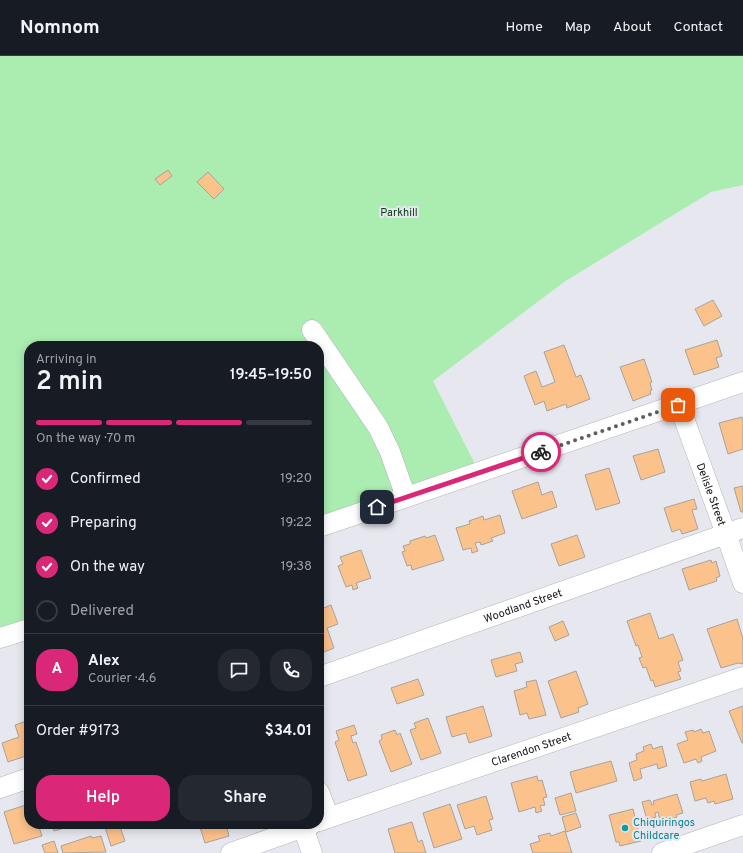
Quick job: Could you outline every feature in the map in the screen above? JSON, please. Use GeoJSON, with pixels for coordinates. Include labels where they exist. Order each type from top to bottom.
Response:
{"type":"FeatureCollection","features":[{"type":"Feature","properties":{"kind":"street"},"geometry":{"type":"LineString","coordinates":[[312,330],[319,341]]}},
{"type":"Feature","properties":{"kind":"street"},"geometry":{"type":"LineString","coordinates":[[324,348],[378,427],[390,452],[406,497]]}},
{"type":"Feature","properties":{"kind":"street"},"geometry":{"type":"LineString","coordinates":[[324,526],[743,382]]}},
{"type":"Feature","properties":{"kind":"street","name":"Delisle Street"},"geometry":{"type":"LineString","coordinates":[[678,405],[735,531],[743,583]]}},
{"type":"Feature","properties":{"kind":"street","name":"Woodland Street"},"geometry":{"type":"LineString","coordinates":[[324,675],[735,531]]}},
{"type":"Feature","properties":{"kind":"street"},"geometry":{"type":"LineString","coordinates":[[0,638],[24,631]]}},
{"type":"Feature","properties":{"kind":"street","name":"Clarendon Street"},"geometry":{"type":"LineString","coordinates":[[324,820],[743,677]]}},
{"type":"Feature","properties":{"kind":"street"},"geometry":{"type":"LineString","coordinates":[[0,788],[24,780]]}},
{"type":"Feature","properties":{"kind":"street"},"geometry":{"type":"LineString","coordinates":[[662,853],[743,825]]}},
{"type":"Feature","properties":{"kind":"street","name":"Clarendon Street"},"geometry":{"type":"LineString","coordinates":[[231,853],[299,829]]}},
{"type":"Feature","properties":{"kind":"street"},"geometry":{"type":"LineString","coordinates":[[312,853],[315,829]]}},
{"type":"Feature","properties":{"kind":"green space","name":"Parkhill"},"geometry":{"type":"Polygon","coordinates":[[[0,56],[743,56],[743,185],[711,192],[564,282],[433,381],[479,472],[324,525],[324,341],[24,341],[24,631],[0,638],[0,56]]]}},
{"type":"Feature","properties":{"kind":"building"},"geometry":{"type":"Polygon","coordinates":[[[168,170],[172,176],[160,185],[155,179],[168,170]]]}},
{"type":"Feature","properties":{"kind":"building"},"geometry":{"type":"Polygon","coordinates":[[[208,172],[224,189],[214,199],[197,182],[208,172]]]}},
{"type":"Feature","properties":{"kind":"building"},"geometry":{"type":"Polygon","coordinates":[[[713,300],[722,316],[704,326],[695,309],[713,300]]]}},
{"type":"Feature","properties":{"kind":"building"},"geometry":{"type":"Polygon","coordinates":[[[717,340],[722,356],[716,358],[719,367],[694,375],[685,350],[717,340]]]}},
{"type":"Feature","properties":{"kind":"building"},"geometry":{"type":"Polygon","coordinates":[[[564,345],[576,377],[581,375],[590,399],[567,408],[566,404],[547,411],[544,401],[535,405],[524,376],[536,371],[542,387],[555,382],[544,352],[564,345]]]}},
{"type":"Feature","properties":{"kind":"building"},"geometry":{"type":"Polygon","coordinates":[[[644,359],[652,382],[650,383],[652,390],[650,391],[651,394],[633,401],[620,367],[644,359]]]}},
{"type":"Feature","properties":{"kind":"building"},"geometry":{"type":"Polygon","coordinates":[[[742,417],[743,449],[728,454],[719,423],[742,417]]]}},
{"type":"Feature","properties":{"kind":"building"},"geometry":{"type":"Polygon","coordinates":[[[658,449],[665,472],[641,480],[633,456],[658,449]]]}},
{"type":"Feature","properties":{"kind":"building"},"geometry":{"type":"Polygon","coordinates":[[[609,468],[620,503],[596,510],[585,475],[609,468]]]}},
{"type":"Feature","properties":{"kind":"building"},"geometry":{"type":"Polygon","coordinates":[[[538,482],[542,495],[552,491],[557,507],[522,519],[512,491],[538,482]]]}},
{"type":"Feature","properties":{"kind":"building"},"geometry":{"type":"Polygon","coordinates":[[[743,486],[743,512],[741,512],[734,488],[743,486]]]}},
{"type":"Feature","properties":{"kind":"building"},"geometry":{"type":"Polygon","coordinates":[[[694,499],[697,509],[692,510],[698,529],[682,534],[680,529],[672,532],[664,508],[694,499]]]}},
{"type":"Feature","properties":{"kind":"building"},"geometry":{"type":"Polygon","coordinates":[[[500,515],[505,533],[491,538],[493,541],[481,545],[480,542],[475,543],[478,551],[472,553],[471,548],[463,550],[456,528],[470,524],[469,521],[483,516],[484,520],[500,515]]]}},
{"type":"Feature","properties":{"kind":"building"},"geometry":{"type":"Polygon","coordinates":[[[435,535],[444,560],[412,570],[411,565],[407,566],[402,552],[405,551],[403,546],[410,544],[410,541],[425,536],[426,538],[435,535]]]}},
{"type":"Feature","properties":{"kind":"building"},"geometry":{"type":"Polygon","coordinates":[[[577,535],[585,557],[559,566],[551,544],[577,535]]]}},
{"type":"Feature","properties":{"kind":"building"},"geometry":{"type":"Polygon","coordinates":[[[361,550],[371,578],[356,583],[358,588],[353,590],[352,585],[346,587],[338,566],[343,564],[340,557],[361,550]]]}},
{"type":"Feature","properties":{"kind":"building"},"geometry":{"type":"Polygon","coordinates":[[[711,560],[712,563],[716,561],[720,576],[716,578],[717,581],[689,590],[682,569],[711,560]]]}},
{"type":"Feature","properties":{"kind":"building"},"geometry":{"type":"Polygon","coordinates":[[[331,605],[338,624],[327,628],[334,648],[324,652],[324,608],[331,605]]]}},
{"type":"Feature","properties":{"kind":"building"},"geometry":{"type":"Polygon","coordinates":[[[650,613],[659,639],[673,634],[683,660],[678,662],[681,671],[678,672],[681,679],[655,687],[646,667],[643,668],[639,658],[642,657],[638,645],[636,646],[627,621],[650,613]]]}},
{"type":"Feature","properties":{"kind":"building"},"geometry":{"type":"Polygon","coordinates":[[[737,619],[743,639],[743,664],[738,663],[721,668],[707,629],[737,619]]]}},
{"type":"Feature","properties":{"kind":"building"},"geometry":{"type":"Polygon","coordinates":[[[563,621],[569,635],[555,641],[549,627],[563,621]]]}},
{"type":"Feature","properties":{"kind":"building"},"geometry":{"type":"Polygon","coordinates":[[[520,652],[523,662],[515,664],[517,671],[496,677],[491,660],[520,652]]]}},
{"type":"Feature","properties":{"kind":"building"},"geometry":{"type":"Polygon","coordinates":[[[576,671],[588,704],[578,708],[579,712],[561,718],[548,681],[576,671]]]}},
{"type":"Feature","properties":{"kind":"building"},"geometry":{"type":"Polygon","coordinates":[[[418,679],[424,695],[397,704],[391,688],[418,679]]]}},
{"type":"Feature","properties":{"kind":"building"},"geometry":{"type":"Polygon","coordinates":[[[536,680],[546,715],[529,719],[527,713],[520,715],[514,691],[527,687],[526,682],[536,680]]]}},
{"type":"Feature","properties":{"kind":"building"},"geometry":{"type":"Polygon","coordinates":[[[483,706],[492,736],[469,743],[466,733],[452,737],[446,717],[483,706]]]}},
{"type":"Feature","properties":{"kind":"building"},"geometry":{"type":"Polygon","coordinates":[[[743,706],[743,743],[742,743],[729,711],[743,706]]]}},
{"type":"Feature","properties":{"kind":"building"},"geometry":{"type":"Polygon","coordinates":[[[428,718],[441,753],[421,760],[410,730],[416,728],[414,723],[428,718]]]}},
{"type":"Feature","properties":{"kind":"building"},"geometry":{"type":"Polygon","coordinates":[[[24,722],[24,757],[8,762],[2,743],[19,737],[15,725],[24,722]]]}},
{"type":"Feature","properties":{"kind":"building"},"geometry":{"type":"Polygon","coordinates":[[[354,725],[357,734],[351,736],[353,743],[356,742],[367,775],[348,781],[335,742],[339,740],[336,731],[354,725]]]}},
{"type":"Feature","properties":{"kind":"building"},"geometry":{"type":"Polygon","coordinates":[[[701,729],[703,733],[709,731],[716,751],[701,757],[702,761],[698,763],[696,759],[684,763],[677,744],[688,740],[685,732],[693,730],[694,732],[701,729]]]}},
{"type":"Feature","properties":{"kind":"building"},"geometry":{"type":"Polygon","coordinates":[[[395,730],[397,735],[400,733],[412,764],[391,772],[379,741],[382,739],[381,735],[395,730]]]}},
{"type":"Feature","properties":{"kind":"building"},"geometry":{"type":"Polygon","coordinates":[[[651,744],[653,749],[662,746],[667,766],[658,769],[657,764],[640,769],[642,778],[634,781],[629,763],[637,760],[636,754],[644,751],[643,747],[651,744]]]}},
{"type":"Feature","properties":{"kind":"building"},"geometry":{"type":"Polygon","coordinates":[[[611,761],[617,781],[576,793],[570,772],[611,761]]]}},
{"type":"Feature","properties":{"kind":"building"},"geometry":{"type":"Polygon","coordinates":[[[726,774],[733,799],[715,804],[714,801],[708,803],[706,798],[695,801],[690,782],[701,779],[702,781],[726,774]]]}},
{"type":"Feature","properties":{"kind":"building"},"geometry":{"type":"Polygon","coordinates":[[[537,776],[538,781],[542,780],[547,797],[543,798],[545,805],[540,806],[542,811],[536,813],[535,807],[519,812],[511,783],[537,776]]]}},
{"type":"Feature","properties":{"kind":"building"},"geometry":{"type":"Polygon","coordinates":[[[571,793],[576,811],[560,815],[555,798],[571,793]]]}},
{"type":"Feature","properties":{"kind":"building"},"geometry":{"type":"Polygon","coordinates":[[[677,794],[683,813],[676,815],[677,817],[669,820],[668,818],[660,820],[658,812],[655,813],[656,817],[647,820],[642,802],[650,800],[652,805],[654,804],[653,801],[677,794]]]}},
{"type":"Feature","properties":{"kind":"building"},"geometry":{"type":"Polygon","coordinates":[[[486,796],[493,819],[489,820],[492,830],[477,835],[474,826],[465,829],[457,805],[486,796]]]}},
{"type":"Feature","properties":{"kind":"building"},"geometry":{"type":"Polygon","coordinates":[[[450,804],[462,839],[434,848],[423,813],[450,804]]]}},
{"type":"Feature","properties":{"kind":"building"},"geometry":{"type":"Polygon","coordinates":[[[24,806],[24,829],[40,829],[42,836],[14,844],[4,812],[24,806]]]}},
{"type":"Feature","properties":{"kind":"building","name":"Chiquiringos Childcare"},"geometry":{"type":"Polygon","coordinates":[[[633,809],[641,841],[620,846],[619,842],[616,842],[609,815],[633,809]]]}},
{"type":"Feature","properties":{"kind":"building"},"geometry":{"type":"Polygon","coordinates":[[[576,813],[581,827],[566,832],[562,817],[576,813]]]}},
{"type":"Feature","properties":{"kind":"building"},"geometry":{"type":"Polygon","coordinates":[[[412,822],[418,842],[422,840],[426,853],[395,853],[388,829],[412,822]]]}},
{"type":"Feature","properties":{"kind":"building"},"geometry":{"type":"Polygon","coordinates":[[[106,829],[121,829],[125,841],[111,846],[106,829]]]}},
{"type":"Feature","properties":{"kind":"building"},"geometry":{"type":"Polygon","coordinates":[[[201,829],[227,829],[229,836],[205,843],[201,829]]]}},
{"type":"Feature","properties":{"kind":"building"},"geometry":{"type":"Polygon","coordinates":[[[565,831],[572,853],[533,853],[530,844],[540,841],[538,836],[550,833],[551,836],[565,831]]]}},
{"type":"Feature","properties":{"kind":"building"},"geometry":{"type":"Polygon","coordinates":[[[91,836],[92,838],[101,836],[106,852],[63,853],[61,846],[91,836]]]}},
{"type":"Feature","properties":{"kind":"building"},"geometry":{"type":"Polygon","coordinates":[[[54,841],[58,853],[45,853],[42,845],[54,841]]]}},
{"type":"Feature","properties":{"kind":"way so far"},"geometry":{"type":"LineString","coordinates":[[541,452],[678,405]]}},
{"type":"Feature","properties":{"kind":"place","name":"Chiquiringos Childcare"},"geometry":{"type":"Point","coordinates":[625,828]}},
{"type":"Feature","properties":{"kind":"route"},"geometry":{"type":"LineString","coordinates":[[377,507],[541,452]]}}]}
